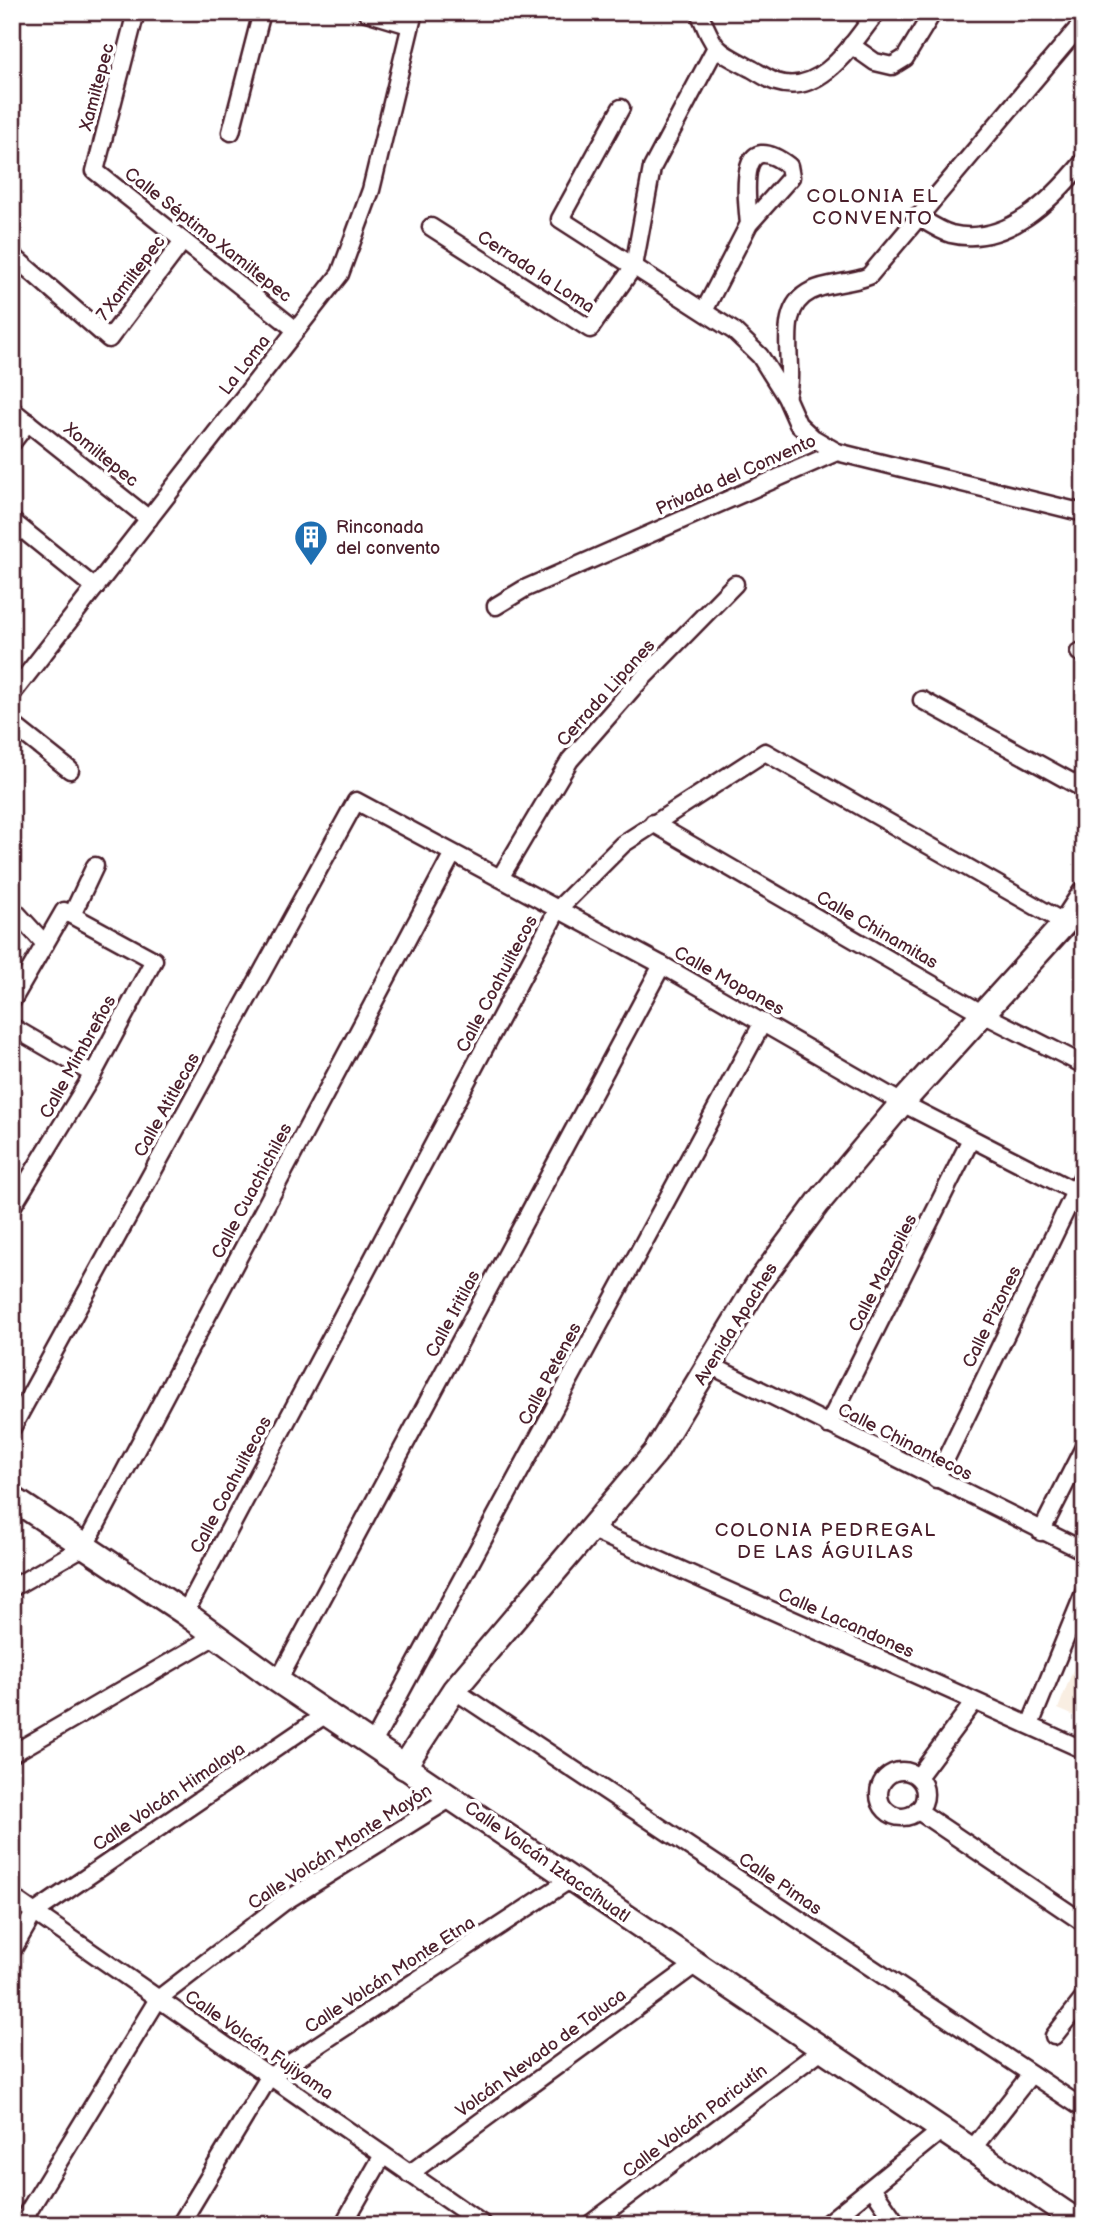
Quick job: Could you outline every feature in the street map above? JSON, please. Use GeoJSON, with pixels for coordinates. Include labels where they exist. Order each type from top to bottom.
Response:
{"type":"FeatureCollection","features":[{"type":"Feature","properties":{"kind":"street","name":"Xamiltepec"},"geometry":{"type":"LineString","coordinates":[[95,171],[136,12]]}},
{"type":"Feature","properties":{"kind":"street"},"geometry":{"type":"LineString","coordinates":[[231,132],[262,12]]}},
{"type":"Feature","properties":{"kind":"street"},"geometry":{"type":"LineString","coordinates":[[366,12],[411,19]]}},
{"type":"Feature","properties":{"kind":"street"},"geometry":{"type":"LineString","coordinates":[[699,12],[715,49],[776,82],[798,85],[815,79],[828,70],[877,12]]}},
{"type":"Feature","properties":{"kind":"street"},"geometry":{"type":"LineString","coordinates":[[851,45],[875,62],[891,66],[905,58],[933,12]]}},
{"type":"Feature","properties":{"kind":"street","name":"La Loma"},"geometry":{"type":"LineString","coordinates":[[12,694],[340,274],[371,190],[411,19]]}},
{"type":"Feature","properties":{"kind":"street"},"geometry":{"type":"LineString","coordinates":[[786,397],[790,383],[790,317],[798,302],[810,292],[853,283],[869,276],[1084,21]]}},
{"type":"Feature","properties":{"kind":"street"},"geometry":{"type":"LineString","coordinates":[[634,266],[652,169],[715,49]]}},
{"type":"Feature","properties":{"kind":"street"},"geometry":{"type":"LineString","coordinates":[[621,108],[560,219],[734,331],[760,356],[786,397],[798,424],[813,438],[836,452]]}},
{"type":"Feature","properties":{"kind":"street"},"geometry":{"type":"LineString","coordinates":[[917,216],[949,234],[974,236],[1003,231],[1030,215],[1057,191],[1084,161]]}},
{"type":"Feature","properties":{"kind":"street","name":"Calle Séptimo Xamiltepec"},"geometry":{"type":"LineString","coordinates":[[95,171],[296,330]]}},
{"type":"Feature","properties":{"kind":"street"},"geometry":{"type":"LineString","coordinates":[[705,311],[749,224]]}},
{"type":"Feature","properties":{"kind":"street","name":"Cerrada la Loma"},"geometry":{"type":"LineString","coordinates":[[431,227],[590,329],[634,266]]}},
{"type":"Feature","properties":{"kind":"street","name":"7 Xamiltepec"},"geometry":{"type":"LineString","coordinates":[[14,260],[109,339],[183,241]]}},
{"type":"Feature","properties":{"kind":"street","name":"Xomiltepec"},"geometry":{"type":"LineString","coordinates":[[12,410],[149,519]]}},
{"type":"Feature","properties":{"kind":"street"},"geometry":{"type":"LineString","coordinates":[[12,443],[28,422]]}},
{"type":"Feature","properties":{"kind":"street","name":"Privada del Convento"},"geometry":{"type":"LineString","coordinates":[[496,606],[524,589],[836,452],[1084,513]]}},
{"type":"Feature","properties":{"kind":"street"},"geometry":{"type":"LineString","coordinates":[[12,520],[95,588]]}},
{"type":"Feature","properties":{"kind":"street","name":"Cerrada Lipanes"},"geometry":{"type":"LineString","coordinates":[[500,878],[570,760],[632,689],[735,584]]}},
{"type":"Feature","properties":{"kind":"street"},"geometry":{"type":"LineString","coordinates":[[922,700],[1084,789]]}},
{"type":"Feature","properties":{"kind":"street"},"geometry":{"type":"LineString","coordinates":[[12,724],[70,770]]}},
{"type":"Feature","properties":{"kind":"street","name":"Calle Coahuiltecos"},"geometry":{"type":"LineString","coordinates":[[185,1613],[558,909],[623,844],[765,752],[1065,923]]}},
{"type":"Feature","properties":{"kind":"street","name":"Calle Mopanes"},"geometry":{"type":"LineString","coordinates":[[356,800],[452,855],[662,965],[902,1103],[1079,1194]]}},
{"type":"Feature","properties":{"kind":"street","name":"Calle Atitlecas"},"geometry":{"type":"LineString","coordinates":[[12,1428],[356,800]]}},
{"type":"Feature","properties":{"kind":"street","name":"Calle Chinamitas"},"geometry":{"type":"LineString","coordinates":[[653,823],[985,1015],[1084,1065]]}},
{"type":"Feature","properties":{"kind":"street","name":"Calle Cuachichiles"},"geometry":{"type":"LineString","coordinates":[[85,1546],[452,855]]}},
{"type":"Feature","properties":{"kind":"street"},"geometry":{"type":"LineString","coordinates":[[12,1001],[64,911],[72,915],[95,866]]}},
{"type":"Feature","properties":{"kind":"street","name":"Avenida Apaches"},"geometry":{"type":"LineString","coordinates":[[404,1767],[454,1690],[655,1453],[757,1284],[818,1203],[902,1103],[985,1015],[1065,923],[1084,894]]}},
{"type":"Feature","properties":{"kind":"street"},"geometry":{"type":"LineString","coordinates":[[12,908],[45,944]]}},
{"type":"Feature","properties":{"kind":"street","name":"Calle Mimbreños"},"geometry":{"type":"LineString","coordinates":[[12,1208],[93,1074],[154,960],[72,915]]}},
{"type":"Feature","properties":{"kind":"street","name":"Calle Iritilas"},"geometry":{"type":"LineString","coordinates":[[278,1682],[662,965]]}},
{"type":"Feature","properties":{"kind":"street","name":"Calle Petenes"},"geometry":{"type":"LineString","coordinates":[[372,1745],[763,1022]]}},
{"type":"Feature","properties":{"kind":"street"},"geometry":{"type":"LineString","coordinates":[[12,1027],[93,1074]]}},
{"type":"Feature","properties":{"kind":"street","name":"Calle Mazapiles"},"geometry":{"type":"LineString","coordinates":[[828,1425],[971,1139]]}},
{"type":"Feature","properties":{"kind":"street","name":"Calle Pizones"},"geometry":{"type":"LineString","coordinates":[[936,1479],[1079,1194],[1084,1173]]}},
{"type":"Feature","properties":{"kind":"street","name":"Calle Chinantecos"},"geometry":{"type":"LineString","coordinates":[[710,1365],[1041,1532],[1084,1551]]}},
{"type":"Feature","properties":{"kind":"street"},"geometry":{"type":"LineString","coordinates":[[1041,1532],[1084,1447]]}},
{"type":"Feature","properties":{"kind":"street","name":"Calle Volcán Iztaccíhuatl"},"geometry":{"type":"LineString","coordinates":[[12,1498],[217,1635],[278,1682],[453,1797],[1083,2225]]}},
{"type":"Feature","properties":{"kind":"street","name":"Calle Lacandones"},"geometry":{"type":"LineString","coordinates":[[592,1530],[1084,1750]]}},
{"type":"Feature","properties":{"kind":"street"},"geometry":{"type":"LineString","coordinates":[[12,1588],[85,1546]]}},
{"type":"Feature","properties":{"kind":"street"},"geometry":{"type":"LineString","coordinates":[[1030,1725],[1084,1594]]}},
{"type":"Feature","properties":{"kind":"street"},"geometry":{"type":"LineString","coordinates":[[12,1754],[217,1635]]}},
{"type":"Feature","properties":{"kind":"street","name":"Calle Pimas"},"geometry":{"type":"LineString","coordinates":[[454,1690],[1084,2109]]}},
{"type":"Feature","properties":{"kind":"street"},"geometry":{"type":"LineString","coordinates":[[918,1777],[974,1702]]}},
{"type":"Feature","properties":{"kind":"street","name":"Calle Volcán Himalaya"},"geometry":{"type":"LineString","coordinates":[[34,1913],[326,1714]]}},
{"type":"Feature","properties":{"kind":"street"},"geometry":{"type":"LineString","coordinates":[[908,1771],[918,1777],[925,1794],[917,1810],[907,1816],[892,1815],[886,1811],[878,1797],[881,1782],[892,1772],[908,1771]]}},
{"type":"Feature","properties":{"kind":"street","name":"Calle Volcán Monte Mayón"},"geometry":{"type":"LineString","coordinates":[[20,2225],[158,1999],[284,1902],[453,1797]]}},
{"type":"Feature","properties":{"kind":"street"},"geometry":{"type":"LineString","coordinates":[[917,1810],[1084,1923]]}},
{"type":"Feature","properties":{"kind":"street","name":"Calle Volcán Monte Etna"},"geometry":{"type":"LineString","coordinates":[[180,2225],[269,2077],[571,1879]]}},
{"type":"Feature","properties":{"kind":"street","name":"Calle Volcán Fujiyama"},"geometry":{"type":"LineString","coordinates":[[12,1897],[484,2225]]}},
{"type":"Feature","properties":{"kind":"street"},"geometry":{"type":"LineString","coordinates":[[12,1951],[34,1913]]}},
{"type":"Feature","properties":{"kind":"street","name":"Volcán Nevado de Toluca"},"geometry":{"type":"LineString","coordinates":[[409,2174],[696,1964]]}},
{"type":"Feature","properties":{"kind":"street"},"geometry":{"type":"LineString","coordinates":[[1054,2036],[1084,1998]]}},
{"type":"Feature","properties":{"kind":"street","name":"Calle Volcán Paricutín"},"geometry":{"type":"LineString","coordinates":[[589,2225],[824,2048]]}},
{"type":"Feature","properties":{"kind":"street"},"geometry":{"type":"LineString","coordinates":[[973,2148],[1031,2074]]}},
{"type":"Feature","properties":{"kind":"street"},"geometry":{"type":"LineString","coordinates":[[825,2225],[873,2189],[943,2129]]}},
{"type":"Feature","properties":{"kind":"street"},"geometry":{"type":"LineString","coordinates":[[343,2225],[383,2155]]}},
{"type":"Feature","properties":{"kind":"street"},"geometry":{"type":"LineString","coordinates":[[873,2189],[898,2225]]}},
{"type":"Feature","properties":{"kind":"shaded area"},"geometry":{"type":"Polygon","coordinates":[[[1084,1641],[1084,1720],[1058,1709],[1084,1641]]]}},
{"type":"Feature","properties":{"kind":"place","name":"Rinconada del convento"},"geometry":{"type":"Point","coordinates":[311,567]}},
{"type":"Feature","properties":{"kind":"district","name":"COLONIA EL CONVENTO"},"geometry":{"type":"Point","coordinates":[873,207]}},
{"type":"Feature","properties":{"kind":"district","name":"COLONIA PEDREGAL DE LAS ÁGUILAS"},"geometry":{"type":"Point","coordinates":[826,1541]}}]}
